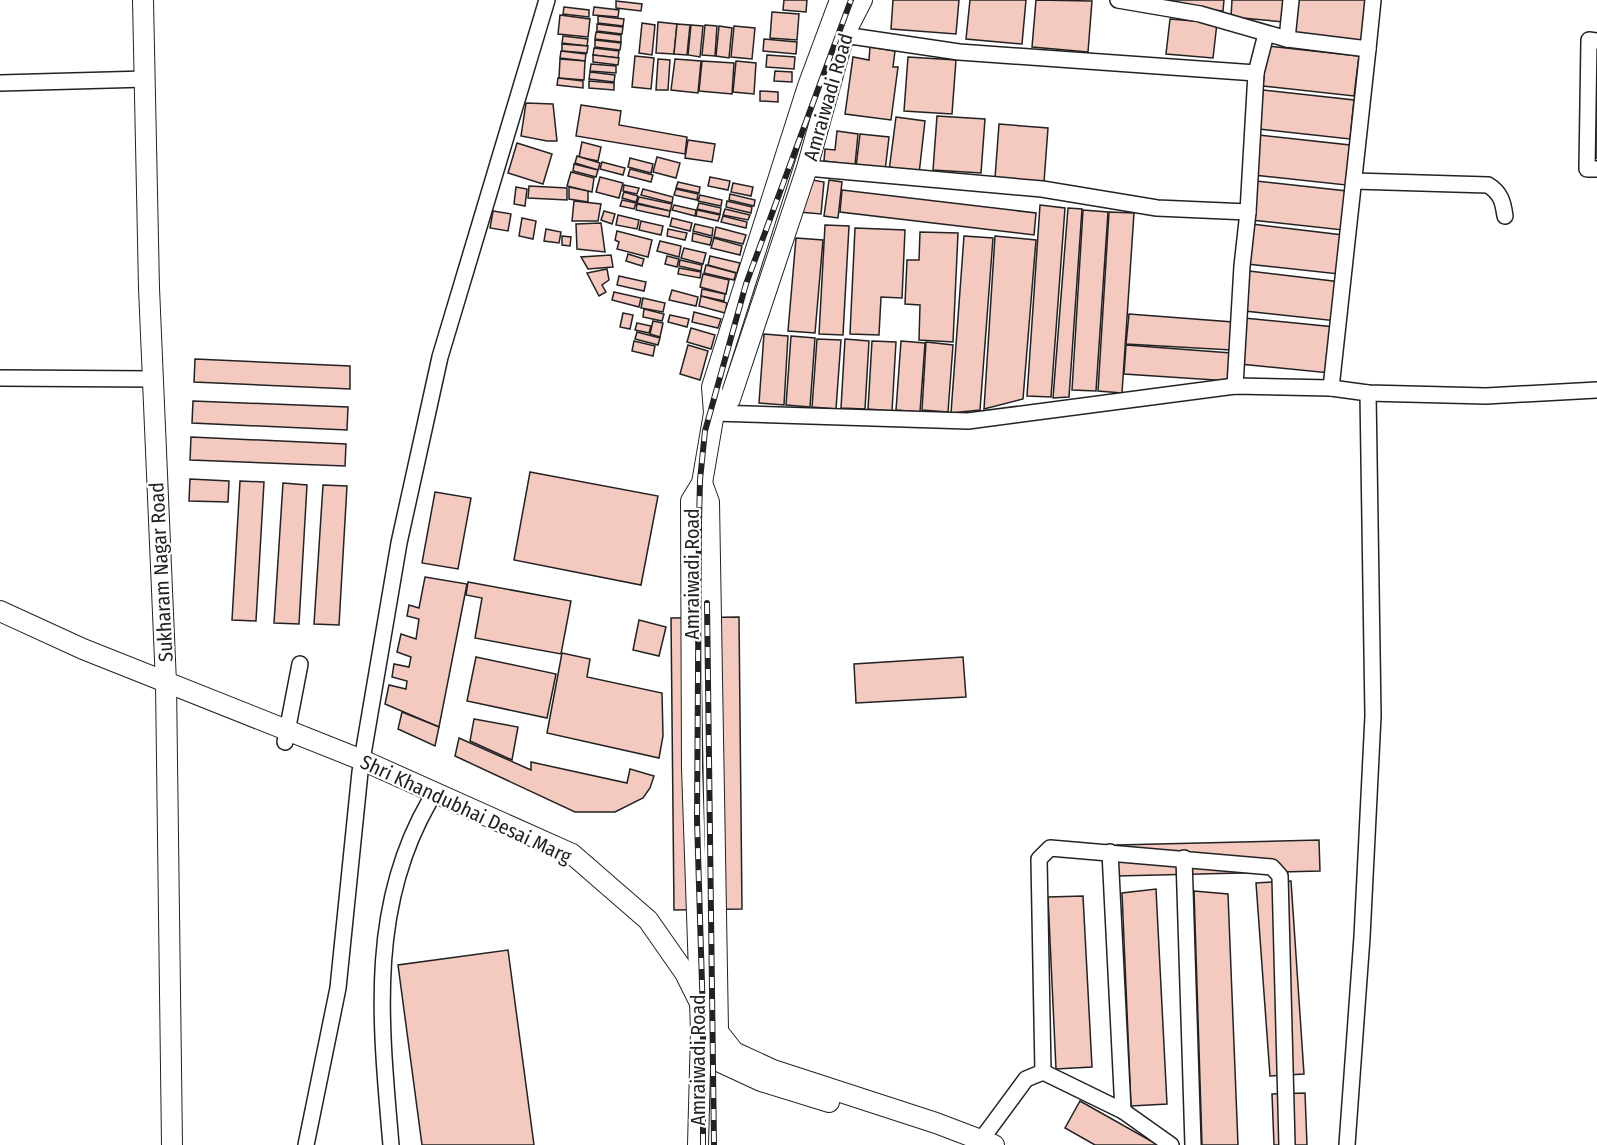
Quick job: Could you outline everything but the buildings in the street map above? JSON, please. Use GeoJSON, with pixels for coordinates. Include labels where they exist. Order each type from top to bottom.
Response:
{"type":"FeatureCollection","features":[{"type":"Feature","properties":{"kind":"main road","name":"Sukharam Nagar Road"},"geometry":{"type":"LineString","coordinates":[[143,0],[149,288],[166,688],[172,1145]]}},
{"type":"Feature","properties":{"kind":"main road"},"geometry":{"type":"LineString","coordinates":[[714,414],[712,387],[808,86],[840,0]]}},
{"type":"Feature","properties":{"kind":"main road","name":"Amraiwadi Road"},"geometry":{"type":"LineString","coordinates":[[699,1001],[692,768],[691,501],[702,483],[714,414],[730,399],[807,168],[844,35],[861,0]]}},
{"type":"Feature","properties":{"kind":"main road"},"geometry":{"type":"LineString","coordinates":[[699,1095],[720,1062],[710,1032],[709,502],[702,483]]}},
{"type":"Feature","properties":{"kind":"main road","name":"Shri Khandubhai Desai Marg"},"geometry":{"type":"LineString","coordinates":[[0,611],[166,688]]}},
{"type":"Feature","properties":{"kind":"main road","name":"Shri Khandubhai Desai Marg"},"geometry":{"type":"LineString","coordinates":[[0,621],[361,766],[572,854],[648,920],[685,973],[699,1001],[710,1032]]}},
{"type":"Feature","properties":{"kind":"main road","name":"Shri Khandubhai Desai Marg"},"geometry":{"type":"LineString","coordinates":[[361,766],[429,802],[567,865],[641,928],[710,1032],[734,1052],[783,1080],[960,1145]]}},
{"type":"Feature","properties":{"kind":"main road","name":"Amraiwadi Road"},"geometry":{"type":"LineString","coordinates":[[698,1145],[699,1095],[710,1032]]}},
{"type":"Feature","properties":{"kind":"main road","name":"Shri Khandubhai Desai Marg"},"geometry":{"type":"LineString","coordinates":[[720,1062],[761,1081],[783,1080],[936,1123],[988,1142]]}},
{"type":"Feature","properties":{"kind":"street"},"geometry":{"type":"LineString","coordinates":[[306,1145],[338,988],[361,766],[399,543],[440,357],[547,0]]}},
{"type":"Feature","properties":{"kind":"street"},"geometry":{"type":"LineString","coordinates":[[1118,0],[1200,14],[1287,39],[1368,49]]}},
{"type":"Feature","properties":{"kind":"street"},"geometry":{"type":"LineString","coordinates":[[1287,39],[1291,0]]}},
{"type":"Feature","properties":{"kind":"street"},"geometry":{"type":"LineString","coordinates":[[1331,388],[1373,0]]}},
{"type":"Feature","properties":{"kind":"street"},"geometry":{"type":"LineString","coordinates":[[1235,386],[1256,73],[1266,34]]}},
{"type":"Feature","properties":{"kind":"street"},"geometry":{"type":"LineString","coordinates":[[844,35],[959,52],[1256,73]]}},
{"type":"Feature","properties":{"kind":"street"},"geometry":{"type":"LineString","coordinates":[[1597,41],[1589,40],[1587,169],[1597,169]]}},
{"type":"Feature","properties":{"kind":"street"},"geometry":{"type":"LineString","coordinates":[[0,83],[146,79]]}},
{"type":"Feature","properties":{"kind":"street"},"geometry":{"type":"LineString","coordinates":[[807,168],[1042,189],[1157,208],[1248,212]]}},
{"type":"Feature","properties":{"kind":"street"},"geometry":{"type":"LineString","coordinates":[[1354,181],[1488,185],[1498,191],[1503,203],[1504,216]]}},
{"type":"Feature","properties":{"kind":"street"},"geometry":{"type":"LineString","coordinates":[[0,378],[153,379]]}},
{"type":"Feature","properties":{"kind":"street"},"geometry":{"type":"LineString","coordinates":[[714,414],[968,421],[1235,386],[1331,388],[1368,393],[1486,396],[1597,390]]}},
{"type":"Feature","properties":{"kind":"street"},"geometry":{"type":"LineString","coordinates":[[1347,1145],[1362,937],[1373,717],[1368,393]]}},
{"type":"Feature","properties":{"kind":"street"},"geometry":{"type":"LineString","coordinates":[[286,736],[300,664]]}},
{"type":"Feature","properties":{"kind":"street"},"geometry":{"type":"LineString","coordinates":[[391,1145],[383,1066],[384,954],[387,918],[403,856],[429,802]]}},
{"type":"Feature","properties":{"kind":"street"},"geometry":{"type":"LineString","coordinates":[[1043,1072],[1039,859],[1050,848],[1272,867],[1281,876],[1287,1145]]}},
{"type":"Feature","properties":{"kind":"street"},"geometry":{"type":"LineString","coordinates":[[1110,852],[1123,1111]]}},
{"type":"Feature","properties":{"kind":"street"},"geometry":{"type":"LineString","coordinates":[[1184,858],[1193,1145]]}},
{"type":"Feature","properties":{"kind":"street"},"geometry":{"type":"LineString","coordinates":[[988,1142],[1026,1079],[1043,1072],[1123,1111],[1171,1145]]}},
{"type":"Feature","properties":{"kind":"railway"},"geometry":{"type":"LineString","coordinates":[[703,1145],[703,1017],[697,820],[699,523],[700,480],[705,431],[746,284],[851,0]]}},
{"type":"Feature","properties":{"kind":"railway"},"geometry":{"type":"LineString","coordinates":[[707,603],[714,1145]]}}]}
